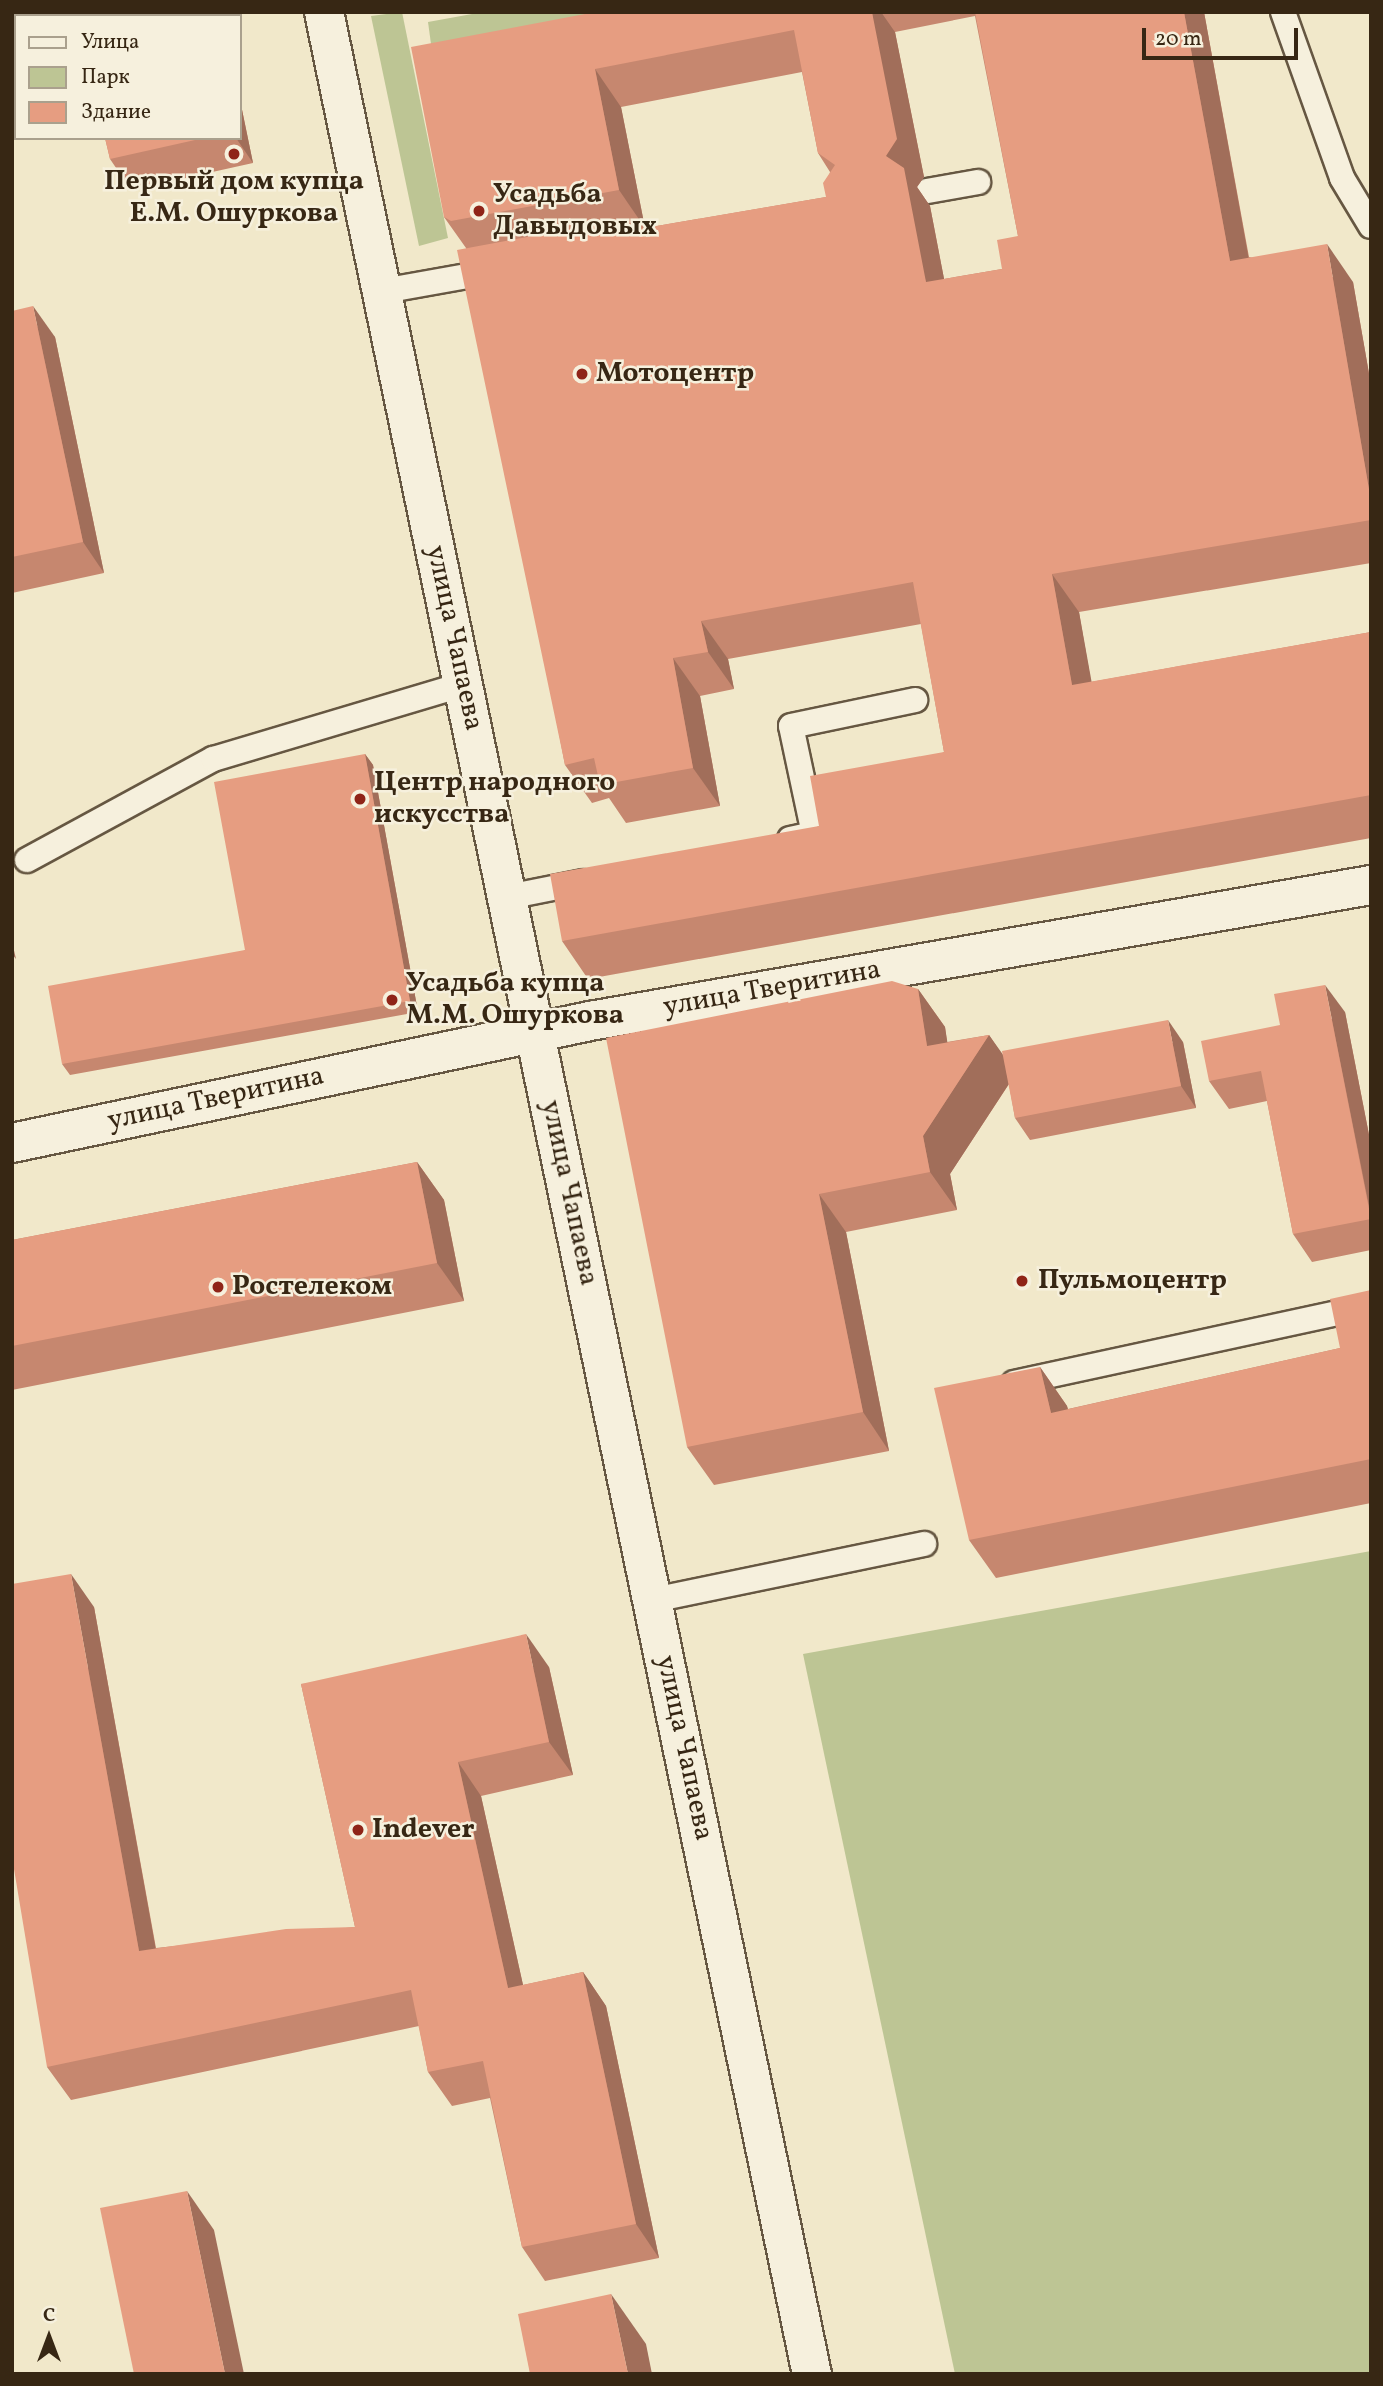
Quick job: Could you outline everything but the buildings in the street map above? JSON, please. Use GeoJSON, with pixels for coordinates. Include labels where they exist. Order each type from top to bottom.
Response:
{"type":"FeatureCollection","features":[{"type":"Feature","properties":{"kind":"main road","name":"улица Чапаева"},"geometry":{"type":"LineString","coordinates":[[324,12],[812,2374]]}},
{"type":"Feature","properties":{"kind":"main road","name":"улица Тверитина"},"geometry":{"type":"LineString","coordinates":[[12,1143],[536,1031],[1371,885]]}},
{"type":"Feature","properties":{"kind":"lane"},"geometry":{"type":"LineString","coordinates":[[1283,12],[1342,178],[1371,226]]}},
{"type":"Feature","properties":{"kind":"lane"},"geometry":{"type":"LineString","coordinates":[[927,191],[978,182]]}},
{"type":"Feature","properties":{"kind":"lane"},"geometry":{"type":"LineString","coordinates":[[383,291],[520,266]]}},
{"type":"Feature","properties":{"kind":"lane"},"geometry":{"type":"LineString","coordinates":[[27,860],[213,758],[464,684]]}},
{"type":"Feature","properties":{"kind":"lane"},"geometry":{"type":"LineString","coordinates":[[761,845],[814,834],[791,726],[915,700]]}},
{"type":"Feature","properties":{"kind":"lane"},"geometry":{"type":"LineString","coordinates":[[508,897],[603,878]]}},
{"type":"Feature","properties":{"kind":"lane"},"geometry":{"type":"LineString","coordinates":[[985,1389],[1371,1306]]}},
{"type":"Feature","properties":{"kind":"lane"},"geometry":{"type":"LineString","coordinates":[[653,1600],[924,1544]]}},
{"type":"Feature","properties":{"kind":"green space"},"geometry":{"type":"Polygon","coordinates":[[[402,12],[448,238],[419,246],[371,16],[402,12]]]}},
{"type":"Feature","properties":{"kind":"green space"},"geometry":{"type":"Polygon","coordinates":[[[483,12],[598,12],[434,66],[428,22],[483,12]]]}},
{"type":"Feature","properties":{"kind":"green space"},"geometry":{"type":"Polygon","coordinates":[[[1371,1551],[1371,2374],[955,2374],[803,1654],[1371,1551]]]}},
{"type":"Feature","properties":{"kind":"place","name":"Первый дом купца Е.М. Ошуркова"},"geometry":{"type":"Point","coordinates":[234,154]}},
{"type":"Feature","properties":{"kind":"place","name":"Усадьба Давыдовых"},"geometry":{"type":"Point","coordinates":[479,211]}},
{"type":"Feature","properties":{"kind":"place","name":"Мотоцентр"},"geometry":{"type":"Point","coordinates":[582,374]}},
{"type":"Feature","properties":{"kind":"place","name":"Центр народного искусства"},"geometry":{"type":"Point","coordinates":[360,799]}},
{"type":"Feature","properties":{"kind":"place","name":"Усадьба купца М.М. Ошуркова"},"geometry":{"type":"Point","coordinates":[392,1000]}},
{"type":"Feature","properties":{"kind":"place","name":"Пульмоцентр"},"geometry":{"type":"Point","coordinates":[1022,1281]}},
{"type":"Feature","properties":{"kind":"place","name":"Ростелеком"},"geometry":{"type":"Point","coordinates":[218,1287]}},
{"type":"Feature","properties":{"kind":"place","name":"Indever"},"geometry":{"type":"Point","coordinates":[358,1830]}}]}
